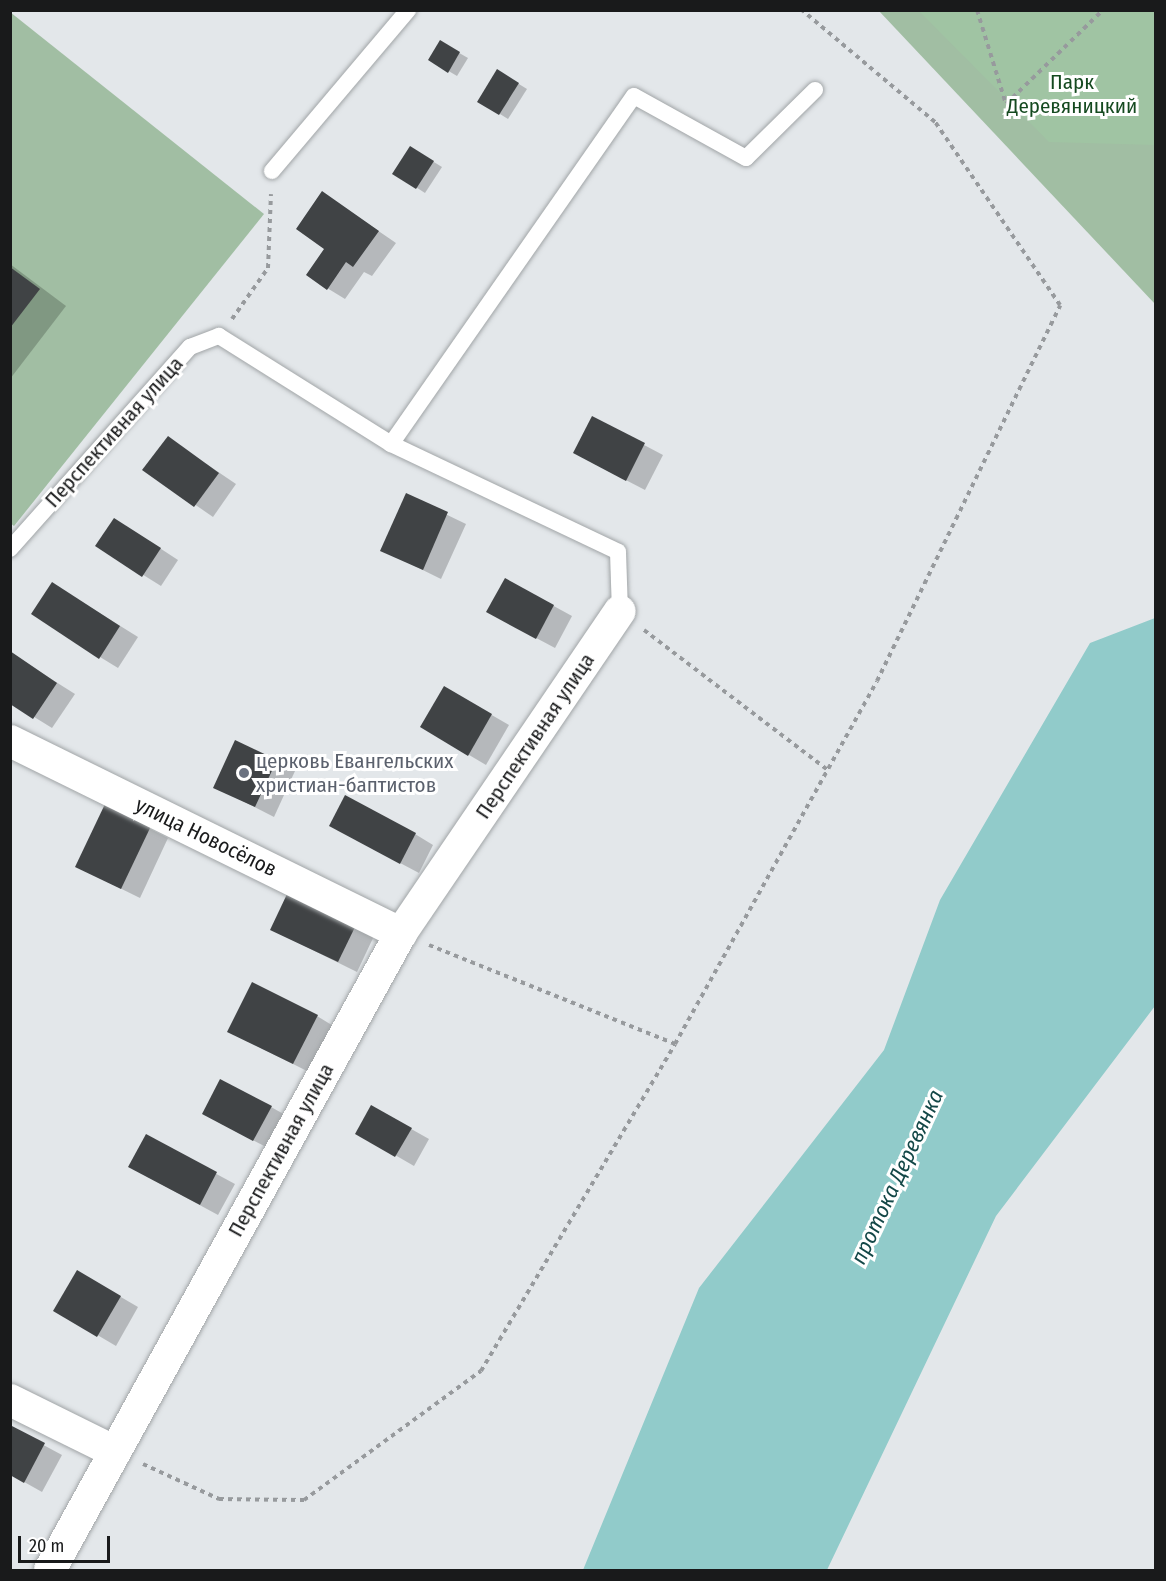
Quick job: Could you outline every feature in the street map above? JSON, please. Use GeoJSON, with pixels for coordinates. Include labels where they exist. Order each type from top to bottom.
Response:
{"type":"FeatureCollection","features":[{"type":"Feature","properties":{"kind":"street","name":"Перспективная улица"},"geometry":{"type":"LineString","coordinates":[[50,1570],[401,933],[620,611]]}},
{"type":"Feature","properties":{"kind":"street","name":"улица Новосёлов"},"geometry":{"type":"LineString","coordinates":[[10,741],[401,933]]}},
{"type":"Feature","properties":{"kind":"street"},"geometry":{"type":"LineString","coordinates":[[10,1400],[115,1452]]}},
{"type":"Feature","properties":{"kind":"lane"},"geometry":{"type":"LineString","coordinates":[[272,171],[408,10]]}},
{"type":"Feature","properties":{"kind":"lane"},"geometry":{"type":"LineString","coordinates":[[391,444],[634,96],[746,158],[815,90]]}},
{"type":"Feature","properties":{"kind":"lane"},"geometry":{"type":"LineString","coordinates":[[219,336],[391,444],[618,552],[620,611]]}},
{"type":"Feature","properties":{"kind":"lane","name":"Перспективная улица"},"geometry":{"type":"LineString","coordinates":[[10,549],[190,347],[219,336]]}},
{"type":"Feature","properties":{"kind":"path"},"geometry":{"type":"LineString","coordinates":[[115,1452],[219,1499],[304,1500],[362,1454],[420,1419],[481,1371],[675,1044],[877,681],[1060,305],[935,122],[802,10]]}},
{"type":"Feature","properties":{"kind":"path"},"geometry":{"type":"LineString","coordinates":[[977,10],[1006,104],[1103,10]]}},
{"type":"Feature","properties":{"kind":"path"},"geometry":{"type":"LineString","coordinates":[[219,336],[268,268],[272,171]]}},
{"type":"Feature","properties":{"kind":"path"},"geometry":{"type":"LineString","coordinates":[[620,611],[828,770]]}},
{"type":"Feature","properties":{"kind":"path"},"geometry":{"type":"LineString","coordinates":[[401,933],[675,1044]]}},
{"type":"Feature","properties":{"kind":"green space","name":"Парк Деревяницкий"},"geometry":{"type":"Polygon","coordinates":[[[879,11],[1155,11],[1155,304],[879,11]]]}},
{"type":"Feature","properties":{"kind":"green space"},"geometry":{"type":"Polygon","coordinates":[[[919,11],[1155,11],[1155,145],[1049,142],[919,11]]]}},
{"type":"Feature","properties":{"kind":"green space"},"geometry":{"type":"Polygon","coordinates":[[[10,12],[264,214],[14,526],[10,523],[10,12]]]}},
{"type":"Feature","properties":{"kind":"water","name":"протока Деревянка"},"geometry":{"type":"Polygon","coordinates":[[[1155,618],[1155,1006],[996,1216],[827,1570],[583,1570],[699,1288],[884,1050],[940,900],[1090,643],[1155,618]]]}},
{"type":"Feature","properties":{"kind":"building"},"geometry":{"type":"Polygon","coordinates":[[[440,40],[460,52],[448,73],[428,60],[440,40]]]}},
{"type":"Feature","properties":{"kind":"building"},"geometry":{"type":"Polygon","coordinates":[[[497,69],[519,83],[499,115],[477,102],[497,69]]]}},
{"type":"Feature","properties":{"kind":"building"},"geometry":{"type":"Polygon","coordinates":[[[410,146],[434,161],[416,189],[392,174],[410,146]]]}},
{"type":"Feature","properties":{"kind":"building"},"geometry":{"type":"Polygon","coordinates":[[[322,191],[379,231],[353,267],[346,262],[327,290],[306,275],[324,249],[296,229],[322,191]]]}},
{"type":"Feature","properties":{"kind":"building"},"geometry":{"type":"Polygon","coordinates":[[[10,267],[40,289],[10,328],[10,267]]]}},
{"type":"Feature","properties":{"kind":"building"},"geometry":{"type":"Polygon","coordinates":[[[592,416],[645,443],[626,481],[573,453],[592,416]]]}},
{"type":"Feature","properties":{"kind":"building"},"geometry":{"type":"Polygon","coordinates":[[[168,436],[219,473],[194,507],[142,470],[168,436]]]}},
{"type":"Feature","properties":{"kind":"building"},"geometry":{"type":"Polygon","coordinates":[[[406,493],[448,512],[423,570],[380,551],[406,493]]]}},
{"type":"Feature","properties":{"kind":"building"},"geometry":{"type":"Polygon","coordinates":[[[114,518],[161,548],[142,577],[95,546],[114,518]]]}},
{"type":"Feature","properties":{"kind":"building"},"geometry":{"type":"Polygon","coordinates":[[[505,578],[554,605],[536,639],[486,612],[505,578]]]}},
{"type":"Feature","properties":{"kind":"building"},"geometry":{"type":"Polygon","coordinates":[[[52,582],[120,626],[99,659],[31,614],[52,582]]]}},
{"type":"Feature","properties":{"kind":"building"},"geometry":{"type":"Polygon","coordinates":[[[10,651],[57,683],[33,719],[10,704],[10,651]]]}},
{"type":"Feature","properties":{"kind":"building"},"geometry":{"type":"Polygon","coordinates":[[[444,686],[492,714],[468,756],[420,727],[444,686]]]}},
{"type":"Feature","properties":{"kind":"building"},"geometry":{"type":"Polygon","coordinates":[[[235,740],[277,760],[255,807],[213,788],[235,740]]]}},
{"type":"Feature","properties":{"kind":"building"},"geometry":{"type":"Polygon","coordinates":[[[345,795],[416,833],[400,864],[329,826],[345,795]]]}},
{"type":"Feature","properties":{"kind":"building"},"geometry":{"type":"Polygon","coordinates":[[[105,804],[151,826],[121,889],[75,867],[105,804]]]}},
{"type":"Feature","properties":{"kind":"building"},"geometry":{"type":"Polygon","coordinates":[[[288,892],[356,925],[338,962],[270,930],[288,892]]]}},
{"type":"Feature","properties":{"kind":"building"},"geometry":{"type":"Polygon","coordinates":[[[252,982],[318,1015],[293,1064],[227,1032],[252,982]]]}},
{"type":"Feature","properties":{"kind":"building"},"geometry":{"type":"Polygon","coordinates":[[[220,1079],[272,1106],[253,1141],[202,1114],[220,1079]]]}},
{"type":"Feature","properties":{"kind":"building"},"geometry":{"type":"Polygon","coordinates":[[[371,1105],[412,1128],[395,1157],[355,1134],[371,1105]]]}},
{"type":"Feature","properties":{"kind":"building"},"geometry":{"type":"Polygon","coordinates":[[[146,1134],[217,1172],[200,1205],[128,1167],[146,1134]]]}},
{"type":"Feature","properties":{"kind":"building"},"geometry":{"type":"Polygon","coordinates":[[[77,1270],[121,1296],[97,1337],[53,1311],[77,1270]]]}},
{"type":"Feature","properties":{"kind":"building"},"geometry":{"type":"Polygon","coordinates":[[[10,1425],[45,1443],[24,1483],[10,1475],[10,1425]]]}},
{"type":"Feature","properties":{"kind":"place","name":"церковь Евангельских христиан-баптистов"},"geometry":{"type":"Point","coordinates":[244,773]}}]}
